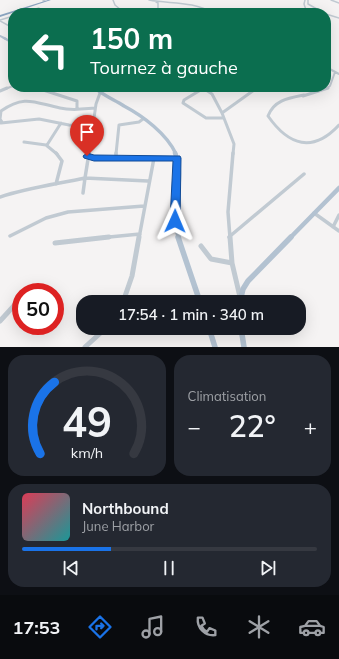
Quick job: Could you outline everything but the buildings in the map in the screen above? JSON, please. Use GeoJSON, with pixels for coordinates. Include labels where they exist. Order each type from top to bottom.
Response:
{"type":"FeatureCollection","features":[{"type":"Feature","properties":{"kind":"highway"},"geometry":{"type":"LineString","coordinates":[[21,8],[45,0]]}},
{"type":"Feature","properties":{"kind":"highway"},"geometry":{"type":"LineString","coordinates":[[23,8],[50,0]]}},
{"type":"Feature","properties":{"kind":"main road"},"geometry":{"type":"LineString","coordinates":[[100,92],[126,106],[144,119],[173,148],[177,158],[175,221],[198,295]]}},
{"type":"Feature","properties":{"kind":"main road"},"geometry":{"type":"LineString","coordinates":[[242,295],[248,281],[339,188]]}},
{"type":"Feature","properties":{"kind":"main road"},"geometry":{"type":"LineString","coordinates":[[211,335],[215,347]]}},
{"type":"Feature","properties":{"kind":"main road"},"geometry":{"type":"LineString","coordinates":[[242,335],[244,347]]}},
{"type":"Feature","properties":{"kind":"street"},"geometry":{"type":"LineString","coordinates":[[113,0],[114,5],[118,8]]}},
{"type":"Feature","properties":{"kind":"street"},"geometry":{"type":"LineString","coordinates":[[149,0],[156,2],[181,3],[205,8]]}},
{"type":"Feature","properties":{"kind":"street"},"geometry":{"type":"LineString","coordinates":[[308,0],[308,4],[316,8]]}},
{"type":"Feature","properties":{"kind":"street"},"geometry":{"type":"LineString","coordinates":[[331,0],[339,3]]}},
{"type":"Feature","properties":{"kind":"street"},"geometry":{"type":"LineString","coordinates":[[156,2],[158,3],[158,8]]}},
{"type":"Feature","properties":{"kind":"street"},"geometry":{"type":"LineString","coordinates":[[331,70],[339,74]]}},
{"type":"Feature","properties":{"kind":"street"},"geometry":{"type":"LineString","coordinates":[[331,85],[332,76],[335,72]]}},
{"type":"Feature","properties":{"kind":"street"},"geometry":{"type":"LineString","coordinates":[[49,92],[77,101],[77,109]]}},
{"type":"Feature","properties":{"kind":"street"},"geometry":{"type":"LineString","coordinates":[[83,193],[87,156],[95,108],[100,92]]}},
{"type":"Feature","properties":{"kind":"street"},"geometry":{"type":"LineString","coordinates":[[196,92],[184,100],[183,103],[204,118],[212,120],[224,118]]}},
{"type":"Feature","properties":{"kind":"street"},"geometry":{"type":"LineString","coordinates":[[208,92],[215,98],[234,144],[228,200],[229,237],[232,262],[239,295]]}},
{"type":"Feature","properties":{"kind":"street"},"geometry":{"type":"LineString","coordinates":[[222,113],[251,92]]}},
{"type":"Feature","properties":{"kind":"street"},"geometry":{"type":"LineString","coordinates":[[316,92],[279,101],[274,104],[268,116],[284,135],[303,143],[319,142],[328,137],[339,126]]}},
{"type":"Feature","properties":{"kind":"street"},"geometry":{"type":"LineString","coordinates":[[92,126],[39,119],[1,122],[0,118],[1,111],[14,103],[26,101],[36,100],[65,109],[95,108]]}},
{"type":"Feature","properties":{"kind":"street"},"geometry":{"type":"LineString","coordinates":[[116,157],[119,125],[139,122],[144,119]]}},
{"type":"Feature","properties":{"kind":"street"},"geometry":{"type":"LineString","coordinates":[[47,145],[61,123]]}},
{"type":"Feature","properties":{"kind":"street"},"geometry":{"type":"LineString","coordinates":[[24,142],[47,145],[55,149],[62,161],[56,184]]}},
{"type":"Feature","properties":{"kind":"street"},"geometry":{"type":"LineString","coordinates":[[87,156],[94,158],[177,158]]}},
{"type":"Feature","properties":{"kind":"street"},"geometry":{"type":"LineString","coordinates":[[126,295],[133,269],[148,181],[154,158]]}},
{"type":"Feature","properties":{"kind":"street"},"geometry":{"type":"LineString","coordinates":[[229,237],[304,174]]}},
{"type":"Feature","properties":{"kind":"street"},"geometry":{"type":"LineString","coordinates":[[0,197],[84,178],[148,181]]}},
{"type":"Feature","properties":{"kind":"street"},"geometry":{"type":"LineString","coordinates":[[10,236],[60,214],[104,208],[144,206]]}},
{"type":"Feature","properties":{"kind":"street"},"geometry":{"type":"LineString","coordinates":[[314,213],[339,231]]}},
{"type":"Feature","properties":{"kind":"street"},"geometry":{"type":"LineString","coordinates":[[333,227],[339,216]]}},
{"type":"Feature","properties":{"kind":"street"},"geometry":{"type":"LineString","coordinates":[[55,243],[140,234]]}},
{"type":"Feature","properties":{"kind":"street"},"geometry":{"type":"LineString","coordinates":[[201,246],[211,259],[232,262]]}},
{"type":"Feature","properties":{"kind":"street"},"geometry":{"type":"LineString","coordinates":[[0,321],[12,308]]}},
{"type":"Feature","properties":{"kind":"street"},"geometry":{"type":"LineString","coordinates":[[85,347],[98,335]]}},
{"type":"Feature","properties":{"kind":"route"},"geometry":{"type":"LineString","coordinates":[[87,156],[90,158],[177,158],[178,174],[175,221]]}}]}
